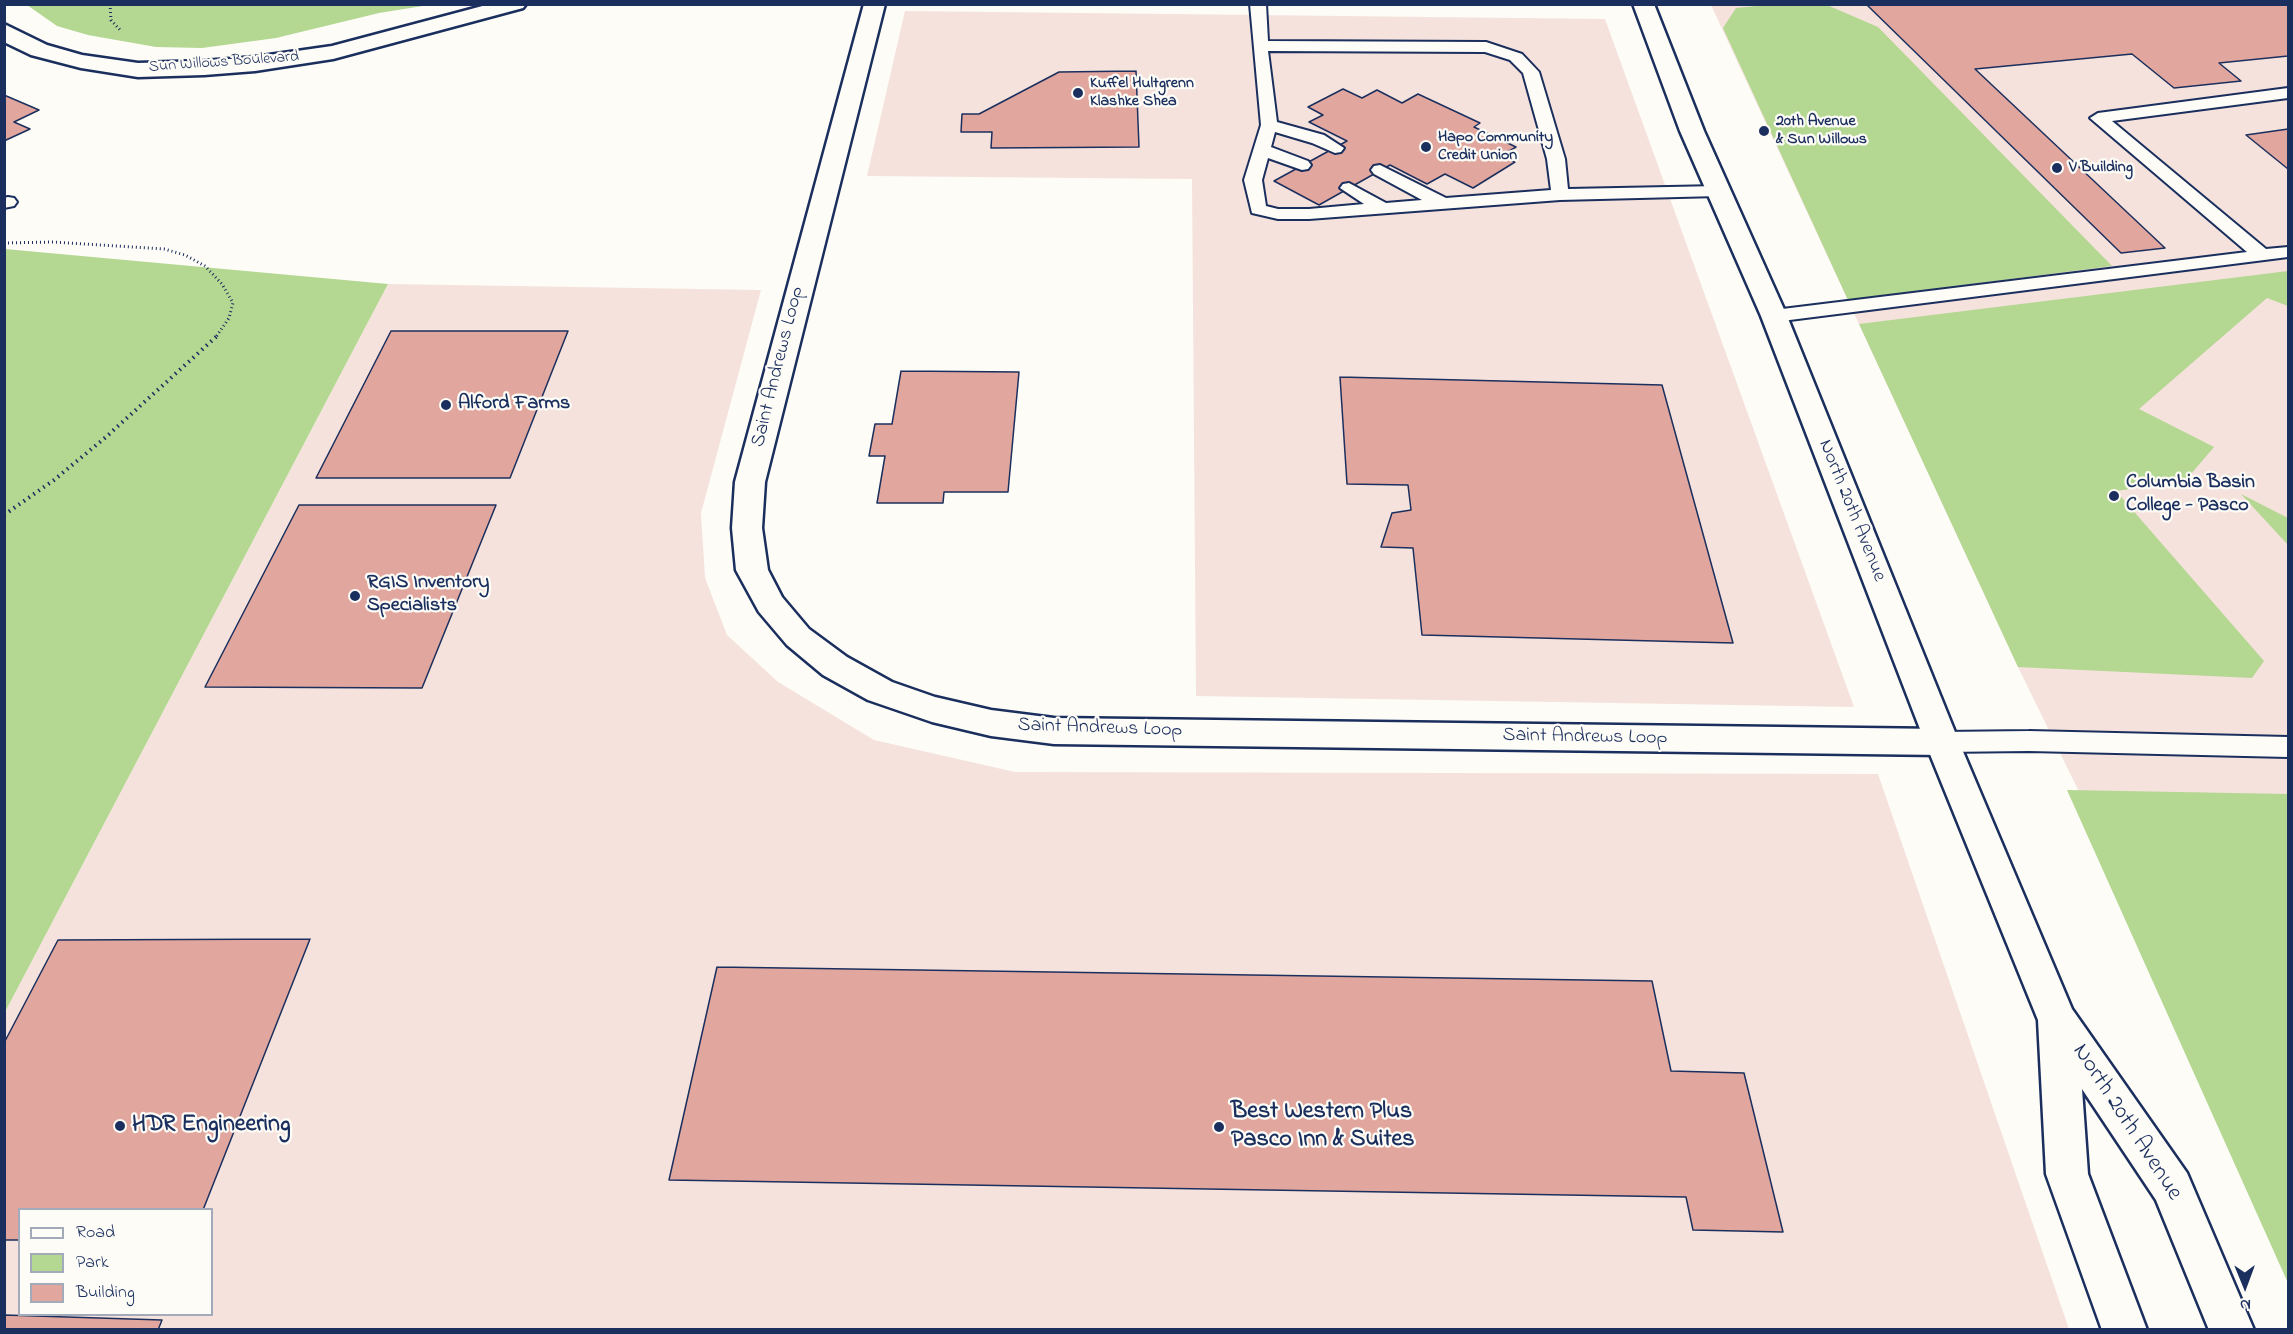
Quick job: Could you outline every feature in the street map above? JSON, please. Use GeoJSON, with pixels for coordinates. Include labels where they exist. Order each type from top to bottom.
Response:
{"type":"FeatureCollection","features":[{"type":"Feature","properties":{"kind":"street","name":"Sun Willows Boulevard"},"geometry":{"type":"LineString","coordinates":[[4,30],[8,35],[39,50],[81,61],[138,69],[204,68],[284,60],[333,52],[516,4]]}},
{"type":"Feature","properties":{"kind":"street","name":"Saint Andrews Loop"},"geometry":{"type":"LineString","coordinates":[[875,4],[750,482],[747,528],[752,570],[770,604],[798,637],[835,666],[880,690],[932,709],[991,723],[1054,731],[1942,742]]}},
{"type":"Feature","properties":{"kind":"street","name":"North 20th Avenue"},"geometry":{"type":"LineString","coordinates":[[1643,4],[1692,130],[1774,316],[1942,742],[2057,1019],[2172,1187],[2232,1329]]}},
{"type":"Feature","properties":{"kind":"street","name":"North 20th Avenue"},"geometry":{"type":"LineString","coordinates":[[2057,1019],[2067,1174],[2125,1329]]}},
{"type":"Feature","properties":{"kind":"lane"},"geometry":{"type":"LineString","coordinates":[[1258,4],[1264,143],[1253,180],[1258,209],[1278,214],[1384,209],[1560,195],[1719,191]]}},
{"type":"Feature","properties":{"kind":"lane"},"geometry":{"type":"LineString","coordinates":[[1260,46],[1486,47],[1516,57],[1531,72],[1556,159],[1560,195]]}},
{"type":"Feature","properties":{"kind":"lane"},"geometry":{"type":"LineString","coordinates":[[2262,255],[2098,118],[2289,93]]}},
{"type":"Feature","properties":{"kind":"lane"},"geometry":{"type":"LineString","coordinates":[[1264,143],[1328,152]]}},
{"type":"Feature","properties":{"kind":"lane"},"geometry":{"type":"LineString","coordinates":[[1264,143],[1296,169]]}},
{"type":"Feature","properties":{"kind":"lane"},"geometry":{"type":"LineString","coordinates":[[1416,206],[1373,175],[1443,204]]}},
{"type":"Feature","properties":{"kind":"lane"},"geometry":{"type":"LineString","coordinates":[[1364,210],[1343,192],[1384,209]]}},
{"type":"Feature","properties":{"kind":"lane"},"geometry":{"type":"LineString","coordinates":[[1774,316],[2289,252]]}},
{"type":"Feature","properties":{"kind":"lane"},"geometry":{"type":"LineString","coordinates":[[1942,742],[2029,741],[2289,747]]}},
{"type":"Feature","properties":{"kind":"path"},"geometry":{"type":"LineString","coordinates":[[4,243],[54,242],[164,249],[185,255],[205,266],[222,284],[233,303],[229,318],[216,338],[89,452],[4,515]]}},
{"type":"Feature","properties":{"kind":"shaded area","name":"Columbia Basin College - Pasco"},"geometry":{"type":"Polygon","coordinates":[[[1711,5],[2288,5],[2288,1219],[2018,667],[1711,5]]]}},
{"type":"Feature","properties":{"kind":"shaded area"},"geometry":{"type":"Polygon","coordinates":[[[905,11],[1605,19],[1854,707],[1196,696],[1192,179],[867,176],[905,11]]]}},
{"type":"Feature","properties":{"kind":"shaded area"},"geometry":{"type":"Polygon","coordinates":[[[388,284],[761,290],[701,513],[705,578],[727,635],[778,682],[874,740],[1015,772],[1878,774],[2069,1329],[5,1330],[5,1012],[388,284]]]}},
{"type":"Feature","properties":{"kind":"green space"},"geometry":{"type":"Polygon","coordinates":[[[27,5],[429,5],[379,13],[276,38],[202,48],[156,47],[88,35],[57,26],[27,5]]]}},
{"type":"Feature","properties":{"kind":"green space"},"geometry":{"type":"Polygon","coordinates":[[[1767,5],[1827,5],[1878,27],[2112,266],[1848,300],[1723,28],[1736,8],[1767,5]]]}},
{"type":"Feature","properties":{"kind":"green space"},"geometry":{"type":"Polygon","coordinates":[[[4,249],[388,284],[5,1012],[4,249]]]}},
{"type":"Feature","properties":{"kind":"green space"},"geometry":{"type":"Polygon","coordinates":[[[2288,271],[2288,306],[2267,298],[2139,409],[2214,447],[2185,481],[2116,491],[2264,661],[2252,678],[2018,667],[1859,324],[2288,271]]]}},
{"type":"Feature","properties":{"kind":"green space"},"geometry":{"type":"Polygon","coordinates":[[[2241,494],[2288,518],[2288,545],[2241,494]]]}},
{"type":"Feature","properties":{"kind":"green space"},"geometry":{"type":"Polygon","coordinates":[[[2067,790],[2288,794],[2288,1283],[2067,790]]]}},
{"type":"Feature","properties":{"kind":"building","name":"V Building"},"geometry":{"type":"Polygon","coordinates":[[[2288,4],[2288,56],[2219,63],[2241,81],[2174,88],[2132,54],[1975,69],[2165,248],[2121,253],[1867,5],[2288,4]]]}},
{"type":"Feature","properties":{"kind":"building","name":"Kuffel Hultgrenn Klashke Shea"},"geometry":{"type":"Polygon","coordinates":[[[1136,71],[1139,147],[991,148],[992,132],[961,132],[962,114],[979,114],[1059,72],[1136,71]]]}},
{"type":"Feature","properties":{"kind":"building","name":"Hapo Community Credit Union"},"geometry":{"type":"Polygon","coordinates":[[[1343,89],[1362,98],[1377,90],[1402,103],[1418,94],[1480,123],[1474,127],[1516,147],[1501,156],[1515,162],[1473,188],[1445,174],[1427,184],[1390,165],[1319,205],[1274,181],[1347,141],[1309,122],[1323,115],[1308,107],[1343,89]]]}},
{"type":"Feature","properties":{"kind":"building"},"geometry":{"type":"Polygon","coordinates":[[[4,95],[39,110],[14,122],[30,129],[4,141],[4,95]]]}},
{"type":"Feature","properties":{"kind":"building"},"geometry":{"type":"Polygon","coordinates":[[[2288,129],[2288,169],[2246,135],[2288,129]]]}},
{"type":"Feature","properties":{"kind":"building","name":"Alford Farms"},"geometry":{"type":"Polygon","coordinates":[[[391,331],[568,331],[510,478],[316,478],[391,331]]]}},
{"type":"Feature","properties":{"kind":"building"},"geometry":{"type":"Polygon","coordinates":[[[901,371],[1019,372],[1008,492],[944,492],[943,503],[877,503],[885,456],[869,456],[875,424],[892,424],[901,371]]]}},
{"type":"Feature","properties":{"kind":"building"},"geometry":{"type":"Polygon","coordinates":[[[1340,377],[1662,385],[1733,643],[1422,635],[1413,548],[1381,547],[1392,513],[1411,510],[1408,485],[1347,484],[1340,377]]]}},
{"type":"Feature","properties":{"kind":"building","name":"RGIS Inventory Specialists"},"geometry":{"type":"Polygon","coordinates":[[[299,505],[496,505],[422,688],[205,687],[299,505]]]}},
{"type":"Feature","properties":{"kind":"building","name":"HDR Engineering"},"geometry":{"type":"Polygon","coordinates":[[[310,939],[204,1208],[18,1208],[18,1240],[4,1240],[4,1043],[58,940],[310,939]]]}},
{"type":"Feature","properties":{"kind":"building","name":"Best Western Plus Pasco Inn & Suites"},"geometry":{"type":"Polygon","coordinates":[[[717,967],[1652,981],[1671,1071],[1744,1073],[1783,1232],[1693,1230],[1686,1197],[669,1180],[717,967]]]}},
{"type":"Feature","properties":{"kind":"building"},"geometry":{"type":"Polygon","coordinates":[[[4,1315],[162,1320],[158,1330],[4,1330],[4,1315]]]}},
{"type":"Feature","properties":{"kind":"place","name":"Kuffel Hultgrenn Klashke Shea"},"geometry":{"type":"Point","coordinates":[1078,93]}},
{"type":"Feature","properties":{"kind":"place","name":"20th Avenue & Sun Willows"},"geometry":{"type":"Point","coordinates":[1764,131]}},
{"type":"Feature","properties":{"kind":"place","name":"Hapo Community Credit Union"},"geometry":{"type":"Point","coordinates":[1426,147]}},
{"type":"Feature","properties":{"kind":"place","name":"V Building"},"geometry":{"type":"Point","coordinates":[2057,168]}},
{"type":"Feature","properties":{"kind":"place","name":"Alford Farms"},"geometry":{"type":"Point","coordinates":[446,405]}},
{"type":"Feature","properties":{"kind":"place","name":"Columbia Basin College - Pasco"},"geometry":{"type":"Point","coordinates":[2114,496]}},
{"type":"Feature","properties":{"kind":"place","name":"RGIS Inventory Specialists"},"geometry":{"type":"Point","coordinates":[355,596]}},
{"type":"Feature","properties":{"kind":"place","name":"HDR Engineering"},"geometry":{"type":"Point","coordinates":[120,1126]}},
{"type":"Feature","properties":{"kind":"place","name":"Best Western Plus Pasco Inn & Suites"},"geometry":{"type":"Point","coordinates":[1219,1127]}}]}
